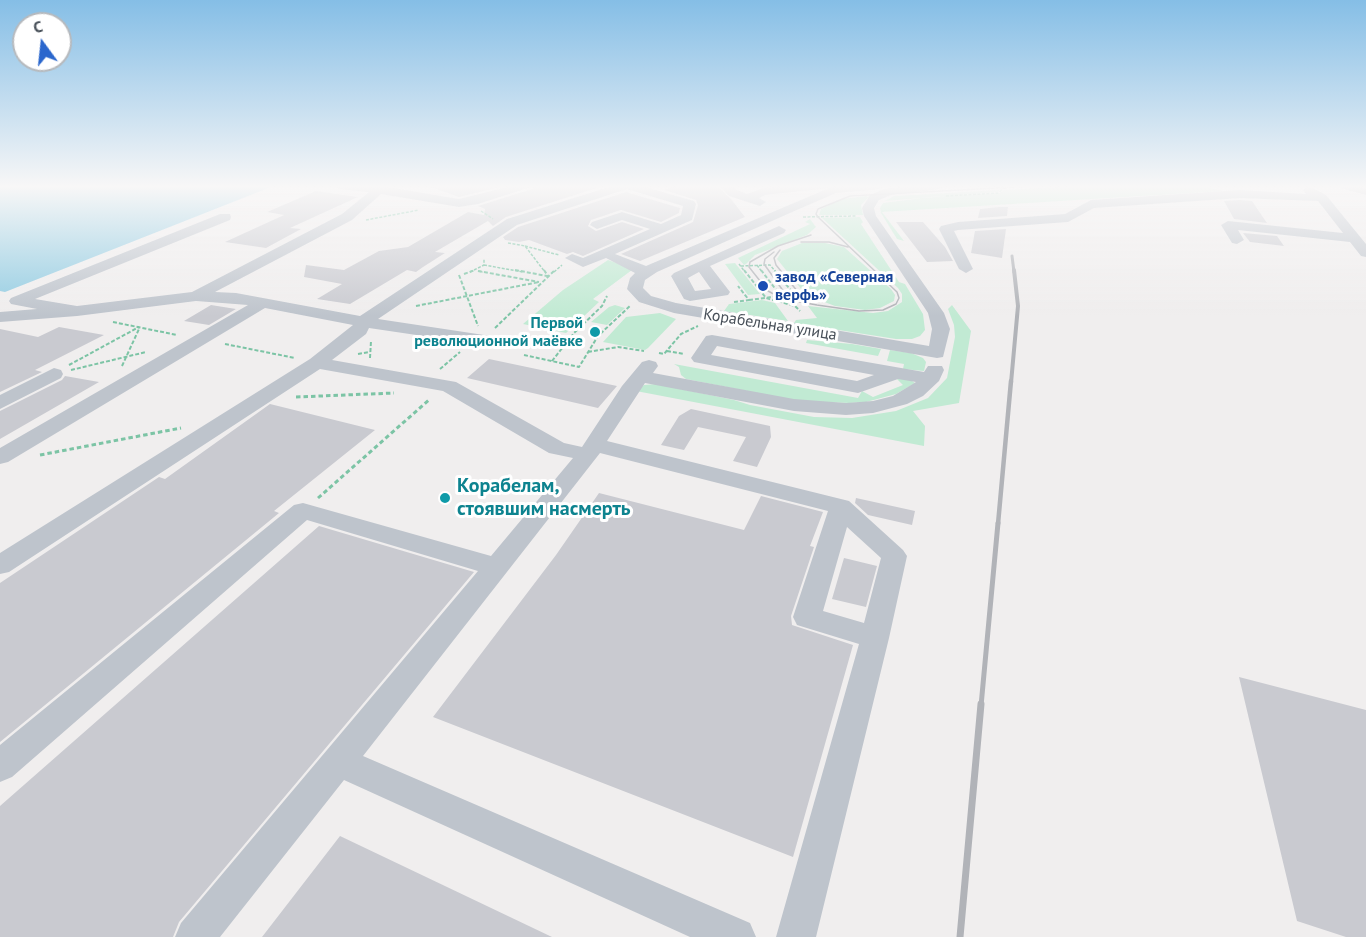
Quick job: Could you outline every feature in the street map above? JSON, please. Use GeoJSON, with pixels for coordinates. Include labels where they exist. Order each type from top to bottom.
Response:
{"type":"FeatureCollection","features":[{"type":"Feature","properties":{"kind":"street"},"geometry":{"type":"LineString","coordinates":[[8,314],[199,229]]}},
{"type":"Feature","properties":{"kind":"street"},"geometry":{"type":"LineString","coordinates":[[196,296],[323,229]]}},
{"type":"Feature","properties":{"kind":"street"},"geometry":{"type":"LineString","coordinates":[[0,566],[317,363],[370,320],[502,229]]}},
{"type":"Feature","properties":{"kind":"street"},"geometry":{"type":"LineString","coordinates":[[572,258],[583,263],[660,229]]}},
{"type":"Feature","properties":{"kind":"street"},"geometry":{"type":"LineString","coordinates":[[613,258],[646,272],[729,229]]}},
{"type":"Feature","properties":{"kind":"street"},"geometry":{"type":"LineString","coordinates":[[195,937],[592,450],[645,371],[794,405],[831,410],[861,409],[900,400],[916,392],[930,379],[934,372],[941,330],[936,313],[880,229]]}},
{"type":"Feature","properties":{"kind":"street"},"geometry":{"type":"LineString","coordinates":[[947,229],[966,269]]}},
{"type":"Feature","properties":{"kind":"street"},"geometry":{"type":"LineString","coordinates":[[1230,229],[1237,240]]}},
{"type":"Feature","properties":{"kind":"street"},"geometry":{"type":"LineString","coordinates":[[1264,229],[1353,238]]}},
{"type":"Feature","properties":{"kind":"street"},"geometry":{"type":"LineString","coordinates":[[1346,229],[1366,253]]}},
{"type":"Feature","properties":{"kind":"street"},"geometry":{"type":"LineString","coordinates":[[701,266],[778,230]]}},
{"type":"Feature","properties":{"kind":"street","name":"Корабельная улица"},"geometry":{"type":"LineString","coordinates":[[646,272],[636,282],[635,289],[645,299],[662,306],[937,353]]}},
{"type":"Feature","properties":{"kind":"street"},"geometry":{"type":"LineString","coordinates":[[8,314],[77,311],[196,296],[236,298],[480,339]]}},
{"type":"Feature","properties":{"kind":"street"},"geometry":{"type":"LineString","coordinates":[[0,297],[8,314]]}},
{"type":"Feature","properties":{"kind":"street"},"geometry":{"type":"LineString","coordinates":[[0,457],[261,304]]}},
{"type":"Feature","properties":{"kind":"street"},"geometry":{"type":"LineString","coordinates":[[897,374],[858,387],[700,358],[712,340],[930,379]]}},
{"type":"Feature","properties":{"kind":"street"},"geometry":{"type":"LineString","coordinates":[[317,363],[369,372],[414,387],[448,386],[557,448],[592,450],[841,507],[894,556],[875,638],[796,937]]}},
{"type":"Feature","properties":{"kind":"street"},"geometry":{"type":"LineString","coordinates":[[0,403],[54,374]]}},
{"type":"Feature","properties":{"kind":"street"},"geometry":{"type":"LineString","coordinates":[[841,507],[807,617],[875,638]]}},
{"type":"Feature","properties":{"kind":"street"},"geometry":{"type":"LineString","coordinates":[[0,766],[303,511],[496,567]]}},
{"type":"Feature","properties":{"kind":"street"},"geometry":{"type":"LineString","coordinates":[[338,761],[736,937]]}},
{"type":"Feature","properties":{"kind":"path"},"geometry":{"type":"LineString","coordinates":[[487,239],[572,258]]}},
{"type":"Feature","properties":{"kind":"path"},"geometry":{"type":"LineString","coordinates":[[525,246],[548,276]]}},
{"type":"Feature","properties":{"kind":"path"},"geometry":{"type":"LineString","coordinates":[[733,251],[741,254],[734,258],[766,298],[795,306],[801,310]]}},
{"type":"Feature","properties":{"kind":"path"},"geometry":{"type":"LineString","coordinates":[[261,399],[414,387],[480,339],[541,282],[572,258]]}},
{"type":"Feature","properties":{"kind":"path"},"geometry":{"type":"LineString","coordinates":[[484,265],[548,276]]}},
{"type":"Feature","properties":{"kind":"path"},"geometry":{"type":"LineString","coordinates":[[740,266],[770,265],[794,294],[748,300]]}},
{"type":"Feature","properties":{"kind":"path"},"geometry":{"type":"LineString","coordinates":[[758,266],[781,296]]}},
{"type":"Feature","properties":{"kind":"path"},"geometry":{"type":"LineString","coordinates":[[475,270],[541,282]]}},
{"type":"Feature","properties":{"kind":"path"},"geometry":{"type":"LineString","coordinates":[[459,275],[480,339]]}},
{"type":"Feature","properties":{"kind":"path"},"geometry":{"type":"LineString","coordinates":[[369,372],[370,320],[466,296],[541,282]]}},
{"type":"Feature","properties":{"kind":"path"},"geometry":{"type":"LineString","coordinates":[[552,361],[574,333],[602,306],[607,296]]}},
{"type":"Feature","properties":{"kind":"path"},"geometry":{"type":"LineString","coordinates":[[524,355],[579,367],[598,336],[632,304]]}},
{"type":"Feature","properties":{"kind":"path"},"geometry":{"type":"LineString","coordinates":[[588,352],[618,347],[664,354],[681,334],[708,322]]}},
{"type":"Feature","properties":{"kind":"path"},"geometry":{"type":"LineString","coordinates":[[54,374],[139,327],[110,393]]}},
{"type":"Feature","properties":{"kind":"path"},"geometry":{"type":"LineString","coordinates":[[54,374],[147,352]]}},
{"type":"Feature","properties":{"kind":"path"},"geometry":{"type":"LineString","coordinates":[[303,511],[439,391],[457,390]]}},
{"type":"Feature","properties":{"kind":"path"},"geometry":{"type":"LineString","coordinates":[[34,456],[182,428]]}},
{"type":"Feature","properties":{"kind":"green space"},"geometry":{"type":"Polygon","coordinates":[[[800,229],[814,229],[807,235],[755,255],[744,265],[738,258],[800,229]]]}},
{"type":"Feature","properties":{"kind":"green space"},"geometry":{"type":"Polygon","coordinates":[[[834,229],[864,229],[899,282],[905,284],[923,314],[925,330],[920,336],[912,339],[896,339],[794,323],[796,320],[817,318],[808,306],[873,313],[888,311],[902,302],[902,294],[834,229]]]}},
{"type":"Feature","properties":{"kind":"green space"},"geometry":{"type":"Polygon","coordinates":[[[891,229],[895,229],[904,241],[897,239],[891,229]]]}},
{"type":"Feature","properties":{"kind":"green space"},"geometry":{"type":"Polygon","coordinates":[[[802,243],[825,243],[844,247],[891,289],[895,295],[894,301],[880,308],[865,310],[835,306],[814,298],[802,290],[777,259],[782,251],[802,243]]]}},
{"type":"Feature","properties":{"kind":"green space"},"geometry":{"type":"Polygon","coordinates":[[[608,260],[632,268],[632,270],[593,299],[599,302],[566,333],[523,324],[563,290],[608,260]]]}},
{"type":"Feature","properties":{"kind":"green space"},"geometry":{"type":"Polygon","coordinates":[[[735,263],[760,294],[748,295],[725,264],[735,263]]]}},
{"type":"Feature","properties":{"kind":"green space"},"geometry":{"type":"Polygon","coordinates":[[[762,300],[775,303],[788,321],[724,311],[729,304],[762,300]]]}},
{"type":"Feature","properties":{"kind":"green space"},"geometry":{"type":"Polygon","coordinates":[[[615,305],[625,308],[607,325],[591,322],[609,307],[615,305]]]}},
{"type":"Feature","properties":{"kind":"green space"},"geometry":{"type":"Polygon","coordinates":[[[952,305],[971,331],[959,403],[913,411],[925,426],[924,446],[636,391],[644,385],[656,384],[814,417],[852,418],[896,411],[928,398],[947,378],[955,337],[954,325],[948,309],[952,305]]]}},
{"type":"Feature","properties":{"kind":"green space"},"geometry":{"type":"Polygon","coordinates":[[[660,313],[676,319],[645,350],[603,342],[626,317],[660,313]]]}},
{"type":"Feature","properties":{"kind":"green space"},"geometry":{"type":"Polygon","coordinates":[[[807,340],[881,349],[878,356],[806,343],[807,340]]]}},
{"type":"Feature","properties":{"kind":"green space"},"geometry":{"type":"Polygon","coordinates":[[[890,350],[911,353],[923,358],[926,362],[924,371],[903,369],[904,364],[887,361],[890,350]]]}},
{"type":"Feature","properties":{"kind":"green space"},"geometry":{"type":"Polygon","coordinates":[[[674,364],[858,398],[862,391],[873,397],[903,385],[897,379],[909,379],[915,383],[896,394],[866,402],[798,401],[686,379],[681,375],[679,367],[674,364]]]}},
{"type":"Feature","properties":{"kind":"water"},"geometry":{"type":"Polygon","coordinates":[[[0,229],[165,229],[5,292],[0,291],[0,229]]]}},
{"type":"Feature","properties":{"kind":"building"},"geometry":{"type":"Polygon","coordinates":[[[254,229],[301,229],[266,248],[225,242],[254,229]]]}},
{"type":"Feature","properties":{"kind":"building"},"geometry":{"type":"Polygon","coordinates":[[[439,229],[475,229],[435,252],[445,253],[416,272],[407,270],[350,304],[317,299],[342,284],[304,277],[306,265],[344,270],[379,251],[408,247],[439,229]]]}},
{"type":"Feature","properties":{"kind":"building"},"geometry":{"type":"Polygon","coordinates":[[[515,229],[592,229],[596,231],[603,229],[644,229],[583,256],[573,252],[567,254],[529,240],[519,242],[505,240],[503,237],[515,229]]]}},
{"type":"Feature","properties":{"kind":"building"},"geometry":{"type":"Polygon","coordinates":[[[678,229],[717,229],[640,261],[621,254],[678,229]]]}},
{"type":"Feature","properties":{"kind":"building"},"geometry":{"type":"Polygon","coordinates":[[[901,229],[929,229],[945,247],[953,261],[927,262],[901,229]]]}},
{"type":"Feature","properties":{"kind":"building"},"geometry":{"type":"Polygon","coordinates":[[[1006,229],[1002,258],[971,253],[975,231],[1006,229]]]}},
{"type":"Feature","properties":{"kind":"building"},"geometry":{"type":"Polygon","coordinates":[[[1243,233],[1277,236],[1284,246],[1250,242],[1243,233]]]}},
{"type":"Feature","properties":{"kind":"building"},"geometry":{"type":"Polygon","coordinates":[[[211,305],[236,309],[209,325],[184,321],[211,305]]]}},
{"type":"Feature","properties":{"kind":"building"},"geometry":{"type":"Polygon","coordinates":[[[59,327],[104,335],[35,370],[42,372],[0,392],[0,329],[38,337],[59,327]]]}},
{"type":"Feature","properties":{"kind":"building"},"geometry":{"type":"Polygon","coordinates":[[[489,359],[617,386],[598,408],[467,378],[489,359]]]}},
{"type":"Feature","properties":{"kind":"building"},"geometry":{"type":"Polygon","coordinates":[[[65,376],[99,382],[0,439],[0,411],[62,380],[65,376]]]}},
{"type":"Feature","properties":{"kind":"building"},"geometry":{"type":"Polygon","coordinates":[[[270,404],[375,430],[274,511],[279,513],[0,742],[0,583],[159,477],[165,479],[270,404]]]}},
{"type":"Feature","properties":{"kind":"building"},"geometry":{"type":"Polygon","coordinates":[[[691,409],[770,426],[771,437],[757,467],[733,461],[746,437],[698,427],[684,450],[661,445],[679,416],[691,409]]]}},
{"type":"Feature","properties":{"kind":"building"},"geometry":{"type":"Polygon","coordinates":[[[599,493],[744,530],[761,496],[823,512],[810,546],[814,547],[791,616],[792,625],[853,645],[793,857],[433,717],[556,555],[599,493]]]}},
{"type":"Feature","properties":{"kind":"building"},"geometry":{"type":"Polygon","coordinates":[[[856,498],[915,511],[912,525],[868,515],[855,503],[856,498]]]}},
{"type":"Feature","properties":{"kind":"building"},"geometry":{"type":"Polygon","coordinates":[[[319,526],[474,572],[179,922],[173,937],[0,937],[0,806],[319,526]]]}},
{"type":"Feature","properties":{"kind":"building"},"geometry":{"type":"Polygon","coordinates":[[[844,558],[877,566],[866,607],[832,599],[844,558]]]}},
{"type":"Feature","properties":{"kind":"building"},"geometry":{"type":"Polygon","coordinates":[[[1239,677],[1366,710],[1366,937],[1346,937],[1297,921],[1239,677]]]}},
{"type":"Feature","properties":{"kind":"building"},"geometry":{"type":"Polygon","coordinates":[[[340,836],[552,937],[262,937],[340,836]]]}},
{"type":"Feature","properties":{"kind":"tram line"},"geometry":{"type":"LineString","coordinates":[[811,235],[778,246],[750,262],[749,267],[768,291],[783,299],[859,311],[883,310],[896,304],[899,298],[897,292],[830,229]]}},
{"type":"Feature","properties":{"kind":"tram line"},"geometry":{"type":"LineString","coordinates":[[801,242],[829,242],[848,247]]}},
{"type":"Feature","properties":{"kind":"tram line"},"geometry":{"type":"LineString","coordinates":[[780,250],[774,258],[776,265],[798,292],[809,299]]}},
{"type":"Feature","properties":{"kind":"tram line"},"geometry":{"type":"LineString","coordinates":[[774,252],[765,259],[764,264],[784,292],[793,298]]}},
{"type":"Feature","properties":{"kind":"railway"},"geometry":{"type":"LineString","coordinates":[[1012,256],[1014,272]]}},
{"type":"Feature","properties":{"kind":"railway"},"geometry":{"type":"LineString","coordinates":[[1011,383],[1018,306],[1014,270]]}},
{"type":"Feature","properties":{"kind":"railway"},"geometry":{"type":"LineString","coordinates":[[998,524],[1011,381]]}},
{"type":"Feature","properties":{"kind":"railway"},"geometry":{"type":"LineString","coordinates":[[981,706],[998,523]]}},
{"type":"Feature","properties":{"kind":"railway"},"geometry":{"type":"LineString","coordinates":[[960,937],[981,704]]}},
{"type":"Feature","properties":{"kind":"place","name":"завод «Северная верфь»"},"geometry":{"type":"Point","coordinates":[763,286]}},
{"type":"Feature","properties":{"kind":"place","name":"Первой революционной маёвке"},"geometry":{"type":"Point","coordinates":[595,332]}},
{"type":"Feature","properties":{"kind":"place","name":"Корабелам, стоявшим насмерть"},"geometry":{"type":"Point","coordinates":[445,498]}}]}
